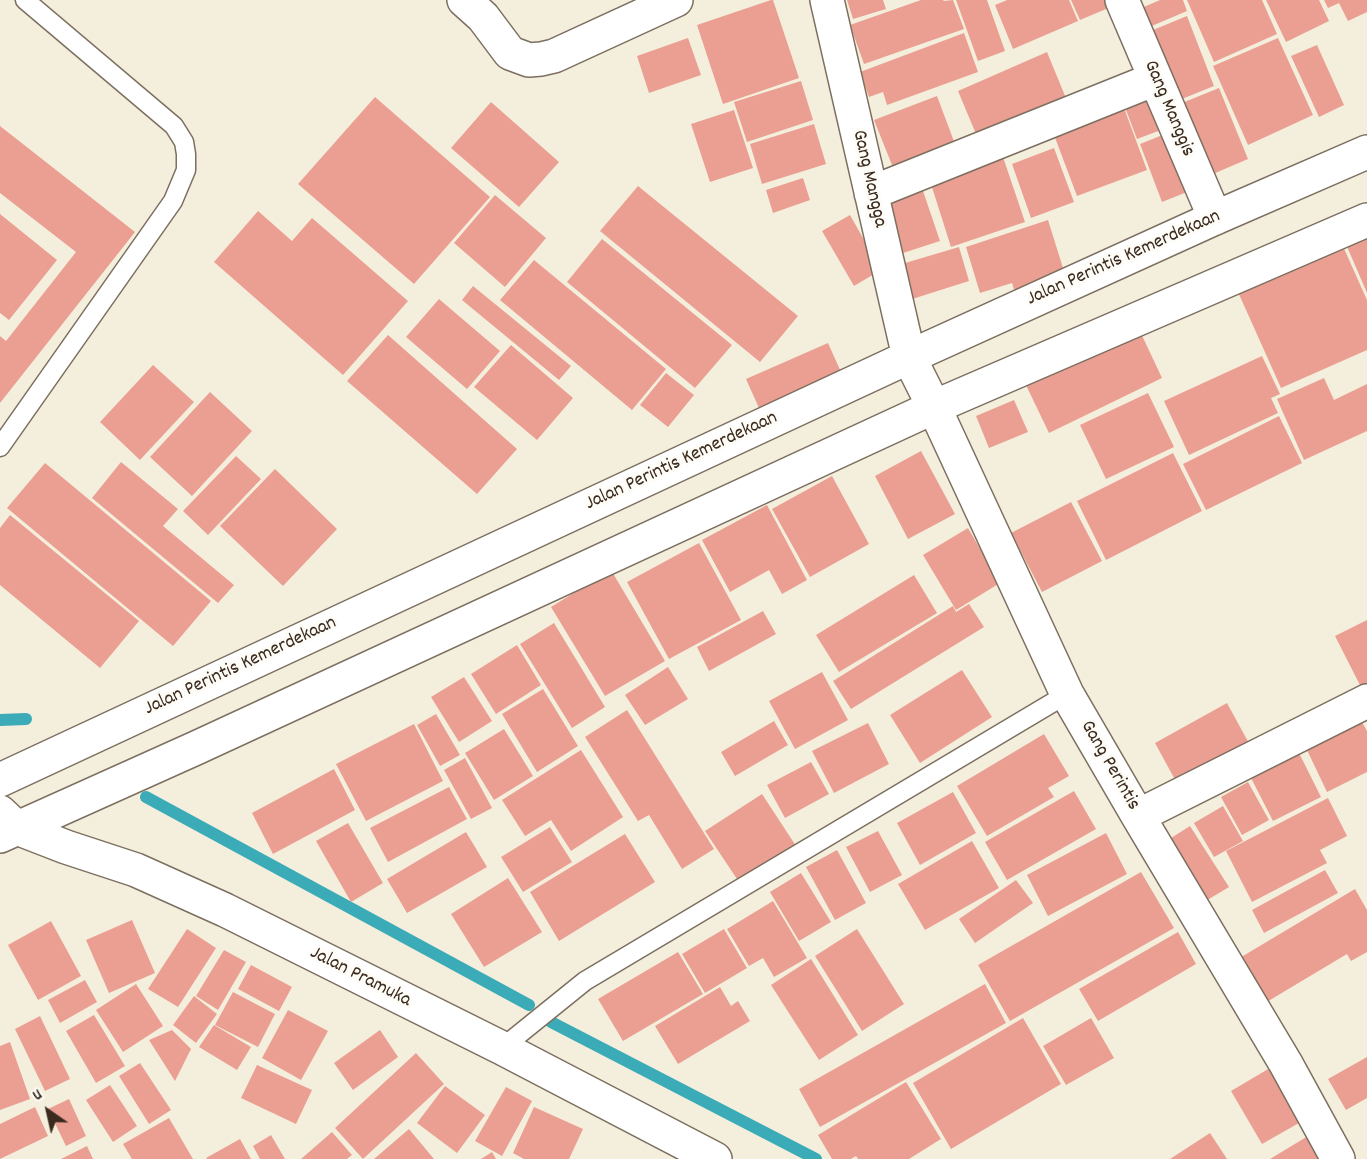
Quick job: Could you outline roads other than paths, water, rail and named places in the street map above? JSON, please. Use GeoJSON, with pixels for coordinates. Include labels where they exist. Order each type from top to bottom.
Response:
{"type":"FeatureCollection","features":[{"type":"Feature","properties":{"kind":"main road"},"geometry":{"type":"LineString","coordinates":[[469,2],[483,16],[510,53],[529,60],[554,56],[676,0]]}},
{"type":"Feature","properties":{"kind":"main road","name":"Gang Mangga"},"geometry":{"type":"LineString","coordinates":[[827,0],[909,357]]}},
{"type":"Feature","properties":{"kind":"main road","name":"Gang Manggis"},"geometry":{"type":"LineString","coordinates":[[1122,0],[1215,218]]}},
{"type":"Feature","properties":{"kind":"main road"},"geometry":{"type":"LineString","coordinates":[[871,193],[1155,79]]}},
{"type":"Feature","properties":{"kind":"main road","name":"Jalan Perintis Kemerdekaan"},"geometry":{"type":"LineString","coordinates":[[0,780],[909,357],[1215,218],[1367,152]]}},
{"type":"Feature","properties":{"kind":"main road"},"geometry":{"type":"LineString","coordinates":[[6,825],[207,743],[934,407],[1367,219]]}},
{"type":"Feature","properties":{"kind":"main road","name":"Gang Perintis"},"geometry":{"type":"LineString","coordinates":[[909,357],[1067,694],[1286,1064],[1338,1159]]}},
{"type":"Feature","properties":{"kind":"main road"},"geometry":{"type":"LineString","coordinates":[[1138,816],[1367,701]]}},
{"type":"Feature","properties":{"kind":"main road","name":"Jalan Pramuka"},"geometry":{"type":"LineString","coordinates":[[6,825],[136,870],[225,910],[502,1048],[715,1159]]}},
{"type":"Feature","properties":{"kind":"lane"},"geometry":{"type":"LineString","coordinates":[[0,447],[173,201],[186,170],[184,142],[174,126],[25,0]]}},
{"type":"Feature","properties":{"kind":"lane"},"geometry":{"type":"LineString","coordinates":[[502,1048],[585,981],[1067,694]]}},
{"type":"Feature","properties":{"kind":"waterway"},"geometry":{"type":"LineString","coordinates":[[0,720],[26,719]]}},
{"type":"Feature","properties":{"kind":"waterway"},"geometry":{"type":"LineString","coordinates":[[146,797],[529,1005]]}},
{"type":"Feature","properties":{"kind":"waterway"},"geometry":{"type":"LineString","coordinates":[[551,1022],[816,1159]]}}]}
